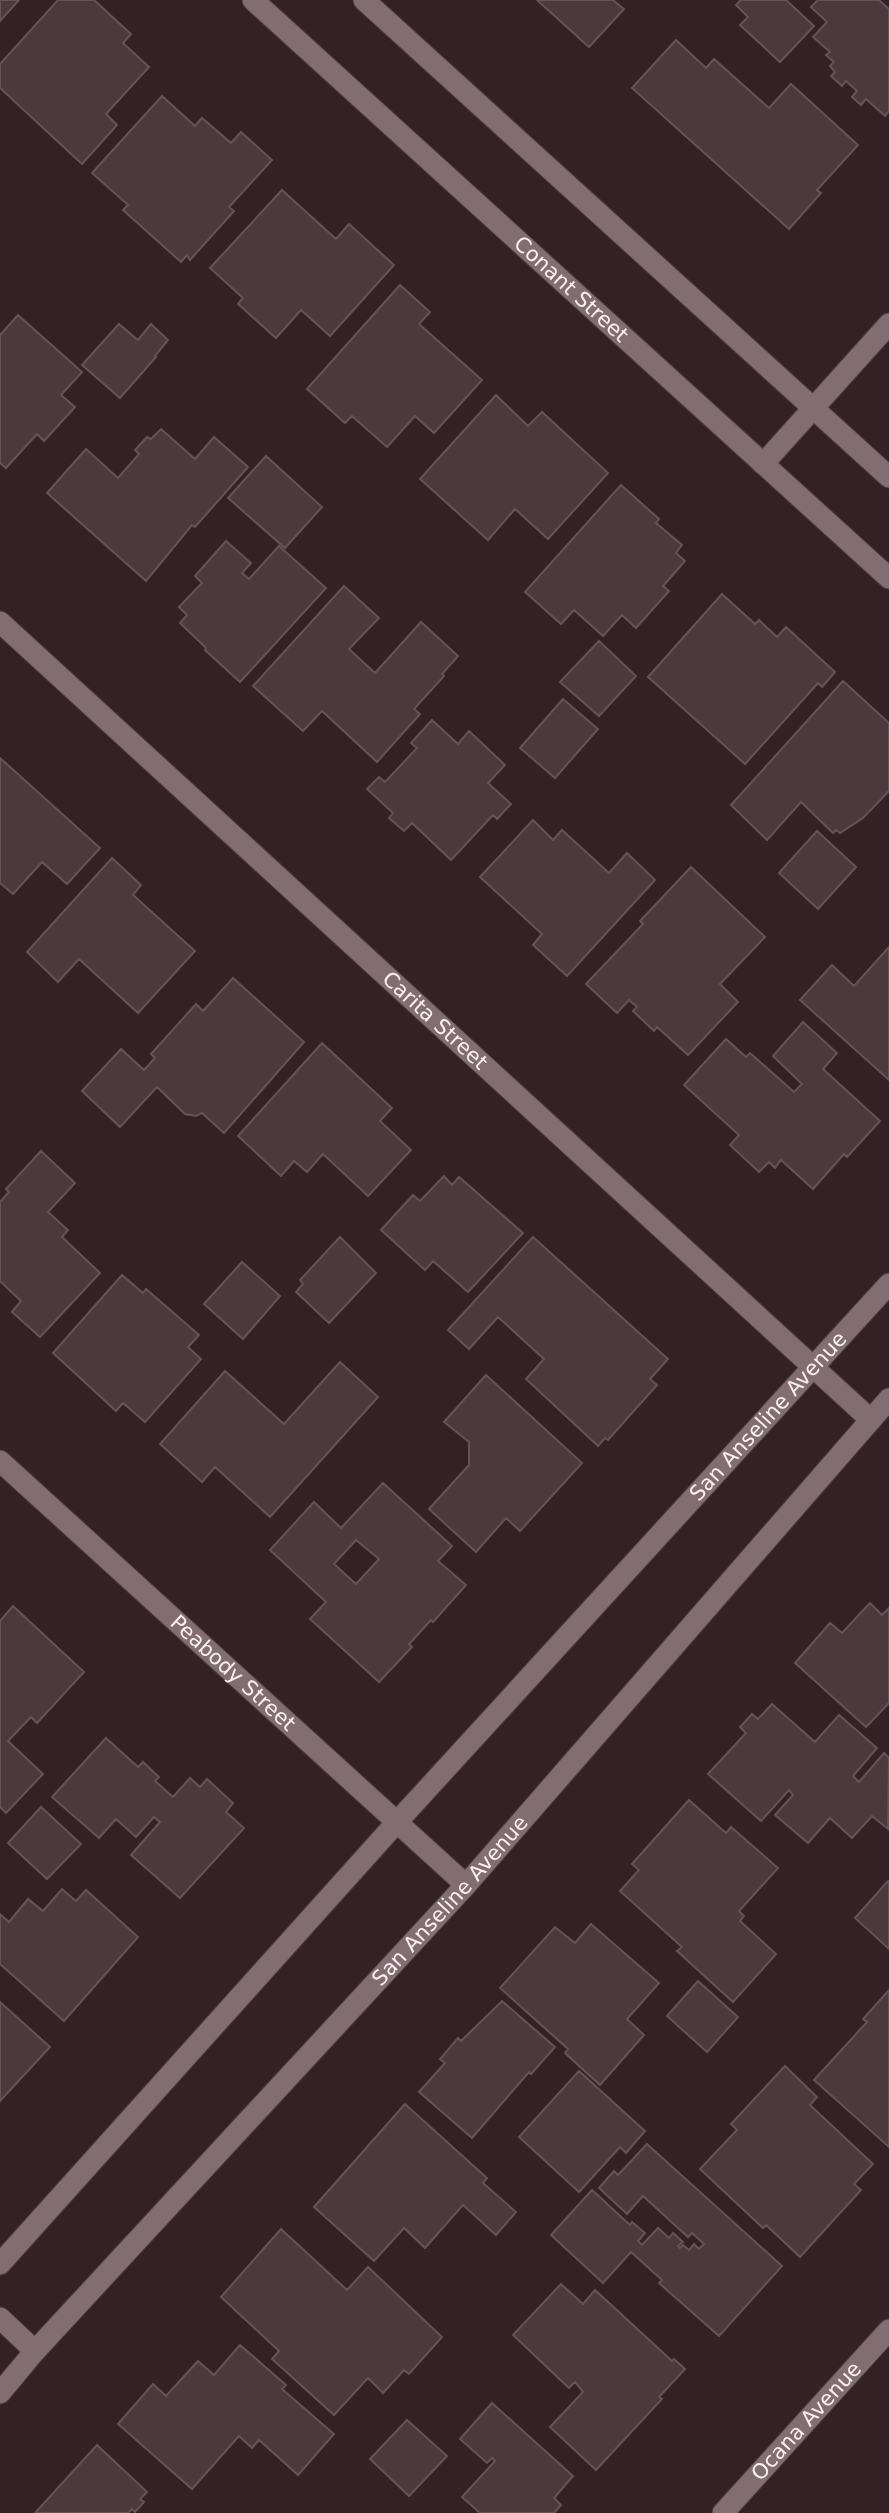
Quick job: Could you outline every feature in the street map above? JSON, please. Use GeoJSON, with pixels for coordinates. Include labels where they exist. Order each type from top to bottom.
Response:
{"type":"FeatureCollection","features":[{"type":"Feature","properties":{"kind":"street"},"geometry":{"type":"LineString","coordinates":[[363,0],[889,477]]}},
{"type":"Feature","properties":{"kind":"street","name":"Conant Street"},"geometry":{"type":"LineString","coordinates":[[259,2],[889,578]]}},
{"type":"Feature","properties":{"kind":"street"},"geometry":{"type":"LineString","coordinates":[[763,464],[889,324]]}},
{"type":"Feature","properties":{"kind":"street","name":"Carita Street"},"geometry":{"type":"LineString","coordinates":[[0,622],[871,1420]]}},
{"type":"Feature","properties":{"kind":"street","name":"San Anseline Avenue"},"geometry":{"type":"LineString","coordinates":[[0,2264],[397,1822],[889,1284]]}},
{"type":"Feature","properties":{"kind":"street","name":"San Anseline Avenue"},"geometry":{"type":"LineString","coordinates":[[0,2393],[466,1885],[889,1399]]}},
{"type":"Feature","properties":{"kind":"street","name":"Peabody Street"},"geometry":{"type":"LineString","coordinates":[[0,1461],[466,1885]]}},
{"type":"Feature","properties":{"kind":"street"},"geometry":{"type":"LineString","coordinates":[[0,2318],[36,2351]]}},
{"type":"Feature","properties":{"kind":"street","name":"Ocana Avenue"},"geometry":{"type":"LineString","coordinates":[[723,2513],[889,2330]]}},
{"type":"Feature","properties":{"kind":"building"},"geometry":{"type":"Polygon","coordinates":[[[0,0],[19,0],[0,21],[0,0]]]}},
{"type":"Feature","properties":{"kind":"building"},"geometry":{"type":"Polygon","coordinates":[[[58,0],[94,0],[131,34],[123,43],[149,67],[106,114],[117,125],[82,164],[0,88],[0,64],[58,0]]]}},
{"type":"Feature","properties":{"kind":"building"},"geometry":{"type":"Polygon","coordinates":[[[537,0],[613,0],[624,9],[589,47],[537,0]]]}},
{"type":"Feature","properties":{"kind":"building"},"geometry":{"type":"Polygon","coordinates":[[[741,0],[786,0],[814,26],[780,62],[740,25],[748,17],[736,5],[741,0]]]}},
{"type":"Feature","properties":{"kind":"building"},"geometry":{"type":"Polygon","coordinates":[[[818,0],[879,0],[889,9],[889,111],[885,116],[866,99],[861,105],[852,97],[857,91],[846,81],[842,86],[831,76],[835,72],[830,66],[834,62],[826,55],[830,52],[813,37],[827,22],[811,7],[818,0]]]}},
{"type":"Feature","properties":{"kind":"building"},"geometry":{"type":"Polygon","coordinates":[[[676,40],[706,68],[714,59],[769,108],[791,84],[858,145],[817,190],[821,193],[789,229],[632,88],[676,40]]]}},
{"type":"Feature","properties":{"kind":"building"},"geometry":{"type":"Polygon","coordinates":[[[162,96],[195,126],[202,118],[231,143],[241,132],[272,160],[229,207],[234,211],[190,260],[187,255],[181,262],[123,210],[128,205],[92,173],[162,96]]]}},
{"type":"Feature","properties":{"kind":"building"},"geometry":{"type":"Polygon","coordinates":[[[282,190],[336,239],[349,224],[394,265],[330,336],[301,310],[276,338],[238,304],[243,298],[210,268],[282,190]]]}},
{"type":"Feature","properties":{"kind":"building"},"geometry":{"type":"Polygon","coordinates":[[[400,285],[430,312],[419,324],[482,380],[434,433],[415,416],[387,447],[352,416],[345,423],[307,389],[400,285]]]}},
{"type":"Feature","properties":{"kind":"building"},"geometry":{"type":"Polygon","coordinates":[[[18,315],[82,372],[61,395],[75,407],[44,441],[37,434],[6,468],[0,463],[0,335],[18,315]]]}},
{"type":"Feature","properties":{"kind":"building"},"geometry":{"type":"Polygon","coordinates":[[[119,324],[138,340],[151,324],[168,340],[120,398],[82,365],[119,324]]]}},
{"type":"Feature","properties":{"kind":"building"},"geometry":{"type":"Polygon","coordinates":[[[496,395],[528,426],[542,412],[608,473],[548,539],[515,509],[488,540],[420,479],[496,395]]]}},
{"type":"Feature","properties":{"kind":"building"},"geometry":{"type":"Polygon","coordinates":[[[161,429],[195,459],[214,437],[248,467],[195,527],[192,525],[146,581],[47,493],[86,449],[118,478],[139,454],[135,450],[147,437],[151,439],[161,429]]]}},
{"type":"Feature","properties":{"kind":"building"},"geometry":{"type":"Polygon","coordinates":[[[266,456],[322,507],[285,548],[228,498],[266,456]]]}},
{"type":"Feature","properties":{"kind":"building"},"geometry":{"type":"Polygon","coordinates":[[[621,485],[659,519],[656,523],[682,545],[676,553],[685,561],[663,586],[669,591],[636,628],[622,615],[603,636],[574,610],[561,624],[525,592],[621,485]]]}},
{"type":"Feature","properties":{"kind":"building"},"geometry":{"type":"Polygon","coordinates":[[[226,541],[251,563],[242,573],[249,579],[279,546],[326,588],[240,682],[180,623],[187,615],[179,607],[202,583],[195,576],[226,541]]]}},
{"type":"Feature","properties":{"kind":"building"},"geometry":{"type":"Polygon","coordinates":[[[344,586],[379,618],[349,649],[375,673],[421,622],[458,656],[414,709],[420,714],[377,762],[322,711],[303,731],[253,686],[344,586]]]}},
{"type":"Feature","properties":{"kind":"building"},"geometry":{"type":"Polygon","coordinates":[[[722,594],[755,624],[759,620],[777,637],[786,627],[835,672],[822,687],[818,683],[745,764],[648,677],[722,594]]]}},
{"type":"Feature","properties":{"kind":"building"},"geometry":{"type":"Polygon","coordinates":[[[599,641],[636,676],[599,716],[560,682],[599,641]]]}},
{"type":"Feature","properties":{"kind":"building"},"geometry":{"type":"Polygon","coordinates":[[[843,681],[889,723],[889,791],[863,818],[840,833],[836,830],[833,833],[801,802],[767,840],[731,805],[843,681]]]}},
{"type":"Feature","properties":{"kind":"building"},"geometry":{"type":"Polygon","coordinates":[[[563,699],[598,729],[555,778],[520,748],[563,699]]]}},
{"type":"Feature","properties":{"kind":"building"},"geometry":{"type":"Polygon","coordinates":[[[432,720],[458,744],[469,731],[505,765],[488,783],[511,804],[497,819],[493,815],[451,860],[412,823],[404,831],[389,818],[393,813],[367,789],[379,777],[385,782],[417,748],[411,743],[432,720]]]}},
{"type":"Feature","properties":{"kind":"building"},"geometry":{"type":"Polygon","coordinates":[[[0,758],[100,848],[67,884],[42,862],[13,894],[0,883],[0,758]]]}},
{"type":"Feature","properties":{"kind":"building"},"geometry":{"type":"Polygon","coordinates":[[[533,820],[553,840],[562,830],[609,873],[627,853],[655,880],[567,976],[533,945],[542,934],[480,877],[533,820]]]}},
{"type":"Feature","properties":{"kind":"building"},"geometry":{"type":"Polygon","coordinates":[[[817,831],[856,867],[818,909],[779,873],[817,831]]]}},
{"type":"Feature","properties":{"kind":"building"},"geometry":{"type":"Polygon","coordinates":[[[112,858],[141,885],[133,895],[195,951],[138,1013],[79,959],[58,982],[27,952],[112,858]]]}},
{"type":"Feature","properties":{"kind":"building"},"geometry":{"type":"Polygon","coordinates":[[[691,867],[765,937],[720,984],[738,1002],[688,1055],[657,1027],[654,1031],[633,1011],[637,1007],[629,1000],[617,1013],[586,984],[643,924],[640,921],[691,867]]]}},
{"type":"Feature","properties":{"kind":"building"},"geometry":{"type":"Polygon","coordinates":[[[889,947],[889,1080],[800,1000],[832,965],[854,986],[889,947]]]}},
{"type":"Feature","properties":{"kind":"building"},"geometry":{"type":"Polygon","coordinates":[[[233,978],[304,1042],[224,1133],[202,1113],[196,1116],[185,1114],[157,1087],[120,1127],[82,1091],[121,1049],[144,1070],[155,1058],[151,1054],[196,1004],[203,1011],[233,978]]]}},
{"type":"Feature","properties":{"kind":"building"},"geometry":{"type":"Polygon","coordinates":[[[803,1022],[837,1053],[823,1069],[880,1121],[847,1157],[844,1154],[813,1189],[781,1160],[775,1168],[769,1162],[759,1172],[730,1145],[739,1135],[684,1085],[726,1039],[746,1057],[750,1053],[794,1092],[802,1084],[773,1056],[803,1022]]]}},
{"type":"Feature","properties":{"kind":"building"},"geometry":{"type":"Polygon","coordinates":[[[322,1043],[392,1108],[380,1121],[411,1150],[368,1196],[323,1154],[307,1172],[294,1161],[281,1176],[238,1136],[322,1043]]]}},
{"type":"Feature","properties":{"kind":"building"},"geometry":{"type":"Polygon","coordinates":[[[41,1151],[75,1183],[48,1212],[68,1230],[62,1237],[100,1273],[40,1337],[12,1312],[21,1301],[0,1281],[0,1202],[9,1192],[6,1189],[41,1151]]]}},
{"type":"Feature","properties":{"kind":"building"},"geometry":{"type":"Polygon","coordinates":[[[444,1176],[452,1185],[459,1177],[523,1233],[468,1292],[433,1261],[425,1270],[381,1230],[413,1195],[420,1201],[444,1176]]]}},
{"type":"Feature","properties":{"kind":"building"},"geometry":{"type":"Polygon","coordinates":[[[340,1237],[376,1273],[329,1323],[296,1292],[303,1284],[300,1280],[340,1237]]]}},
{"type":"Feature","properties":{"kind":"building"},"geometry":{"type":"Polygon","coordinates":[[[533,1237],[668,1359],[650,1379],[657,1385],[608,1440],[605,1438],[598,1446],[526,1379],[544,1359],[498,1317],[469,1349],[448,1330],[533,1237]]]}},
{"type":"Feature","properties":{"kind":"building"},"geometry":{"type":"Polygon","coordinates":[[[242,1262],[280,1296],[243,1339],[204,1304],[242,1262]]]}},
{"type":"Feature","properties":{"kind":"building"},"geometry":{"type":"Polygon","coordinates":[[[122,1275],[143,1293],[146,1289],[199,1335],[188,1347],[201,1359],[145,1422],[123,1403],[116,1411],[53,1353],[122,1275]]]}},
{"type":"Feature","properties":{"kind":"building"},"geometry":{"type":"Polygon","coordinates":[[[340,1362],[378,1397],[270,1517],[215,1467],[202,1482],[160,1444],[225,1371],[284,1424],[340,1362]]]}},
{"type":"Feature","properties":{"kind":"building"},"geometry":{"type":"Polygon","coordinates":[[[486,1375],[582,1463],[520,1531],[506,1518],[476,1552],[429,1509],[469,1465],[469,1442],[444,1422],[486,1375]]]}},
{"type":"Feature","properties":{"kind":"building"},"geometry":{"type":"Polygon","coordinates":[[[383,1483],[452,1546],[438,1561],[466,1585],[409,1644],[412,1647],[379,1682],[310,1619],[326,1602],[270,1550],[314,1502],[341,1528],[383,1483]],[[356,1540],[334,1564],[356,1584],[379,1559],[356,1540]]]}},
{"type":"Feature","properties":{"kind":"building"},"geometry":{"type":"Polygon","coordinates":[[[870,1603],[882,1615],[889,1608],[889,1703],[866,1727],[795,1663],[830,1623],[842,1633],[870,1603]]]}},
{"type":"Feature","properties":{"kind":"building"},"geometry":{"type":"Polygon","coordinates":[[[13,1606],[84,1672],[37,1723],[31,1717],[8,1741],[43,1774],[6,1813],[0,1807],[0,1621],[13,1606]]]}},
{"type":"Feature","properties":{"kind":"building"},"geometry":{"type":"Polygon","coordinates":[[[772,1704],[815,1742],[839,1715],[877,1748],[853,1776],[859,1782],[884,1753],[889,1758],[888,1829],[872,1816],[852,1838],[830,1818],[808,1843],[775,1815],[793,1795],[789,1790],[761,1821],[708,1774],[746,1733],[740,1727],[752,1714],[758,1719],[772,1704]]]}},
{"type":"Feature","properties":{"kind":"building"},"geometry":{"type":"Polygon","coordinates":[[[106,1738],[138,1767],[143,1762],[159,1777],[155,1781],[173,1797],[190,1778],[200,1787],[207,1779],[233,1803],[226,1812],[244,1828],[180,1898],[131,1855],[160,1822],[154,1817],[136,1837],[116,1819],[99,1838],[52,1797],[106,1738]]]}},
{"type":"Feature","properties":{"kind":"building"},"geometry":{"type":"Polygon","coordinates":[[[689,1800],[726,1833],[731,1827],[778,1868],[739,1911],[744,1916],[740,1921],[776,1954],[733,2002],[677,1951],[682,1947],[620,1891],[639,1870],[632,1864],[689,1800]]]}},
{"type":"Feature","properties":{"kind":"building"},"geometry":{"type":"Polygon","coordinates":[[[41,1807],[81,1844],[47,1879],[8,1843],[41,1807]]]}},
{"type":"Feature","properties":{"kind":"building"},"geometry":{"type":"Polygon","coordinates":[[[889,1882],[889,1949],[855,1918],[889,1882]]]}},
{"type":"Feature","properties":{"kind":"building"},"geometry":{"type":"Polygon","coordinates":[[[62,1889],[76,1901],[86,1890],[138,1937],[64,2021],[0,1964],[0,1914],[9,1922],[28,1899],[43,1911],[62,1889]]]}},
{"type":"Feature","properties":{"kind":"building"},"geometry":{"type":"Polygon","coordinates":[[[591,1924],[659,1983],[627,2019],[644,2035],[600,2085],[565,2053],[568,2049],[500,1988],[555,1927],[575,1943],[591,1924]]]}},
{"type":"Feature","properties":{"kind":"building"},"geometry":{"type":"Polygon","coordinates":[[[698,1981],[738,2017],[707,2052],[667,2016],[698,1981]]]}},
{"type":"Feature","properties":{"kind":"building"},"geometry":{"type":"Polygon","coordinates":[[[889,1990],[889,2147],[814,2080],[867,2022],[863,2019],[889,1990]]]}},
{"type":"Feature","properties":{"kind":"building"},"geometry":{"type":"Polygon","coordinates":[[[502,2001],[555,2047],[531,2074],[529,2072],[472,2138],[419,2092],[445,2063],[440,2059],[458,2038],[461,2041],[502,2001]]]}},
{"type":"Feature","properties":{"kind":"building"},"geometry":{"type":"Polygon","coordinates":[[[0,2002],[50,2047],[0,2101],[0,2002]]]}},
{"type":"Feature","properties":{"kind":"building"},"geometry":{"type":"Polygon","coordinates":[[[785,2066],[817,2097],[810,2105],[873,2164],[854,2184],[861,2190],[800,2257],[766,2225],[763,2228],[700,2169],[737,2130],[731,2124],[785,2066]]]}},
{"type":"Feature","properties":{"kind":"building"},"geometry":{"type":"Polygon","coordinates":[[[579,2071],[645,2131],[626,2153],[620,2147],[579,2192],[519,2137],[579,2071]]]}},
{"type":"Feature","properties":{"kind":"building"},"geometry":{"type":"Polygon","coordinates":[[[405,2104],[487,2178],[483,2183],[516,2212],[496,2235],[463,2205],[425,2248],[404,2228],[374,2261],[314,2207],[405,2104]]]}},
{"type":"Feature","properties":{"kind":"building"},"geometry":{"type":"Polygon","coordinates":[[[647,2144],[782,2266],[719,2336],[659,2283],[662,2280],[631,2252],[603,2283],[551,2235],[592,2190],[630,2225],[632,2222],[645,2233],[638,2241],[642,2245],[658,2228],[669,2238],[673,2233],[683,2242],[678,2246],[680,2248],[683,2245],[689,2250],[694,2244],[699,2249],[704,2244],[692,2233],[688,2237],[643,2196],[627,2214],[599,2188],[614,2171],[618,2175],[647,2144]]]}},
{"type":"Feature","properties":{"kind":"building"},"geometry":{"type":"Polygon","coordinates":[[[281,2229],[347,2290],[368,2267],[442,2337],[409,2374],[404,2370],[383,2393],[368,2378],[334,2415],[272,2359],[279,2351],[221,2297],[281,2229]]]}},
{"type":"Feature","properties":{"kind":"building"},"geometry":{"type":"Polygon","coordinates":[[[561,2284],[583,2304],[595,2290],[672,2361],[674,2359],[685,2369],[659,2397],[662,2399],[596,2470],[550,2427],[583,2392],[575,2382],[569,2388],[513,2335],[561,2284]]]}},
{"type":"Feature","properties":{"kind":"building"},"geometry":{"type":"Polygon","coordinates":[[[240,2345],[286,2385],[282,2389],[334,2434],[298,2475],[259,2440],[252,2448],[239,2436],[192,2489],[118,2424],[153,2384],[166,2396],[198,2361],[214,2375],[240,2345]]]}},
{"type":"Feature","properties":{"kind":"building"},"geometry":{"type":"Polygon","coordinates":[[[492,2403],[573,2476],[554,2498],[561,2505],[554,2513],[480,2513],[462,2497],[495,2461],[492,2458],[487,2463],[460,2439],[492,2403]]]}},
{"type":"Feature","properties":{"kind":"building"},"geometry":{"type":"Polygon","coordinates":[[[407,2420],[447,2456],[409,2496],[370,2459],[407,2420]]]}},
{"type":"Feature","properties":{"kind":"building"},"geometry":{"type":"Polygon","coordinates":[[[97,2445],[147,2492],[140,2499],[144,2502],[135,2512],[132,2509],[128,2513],[35,2513],[97,2445]]]}}]}
